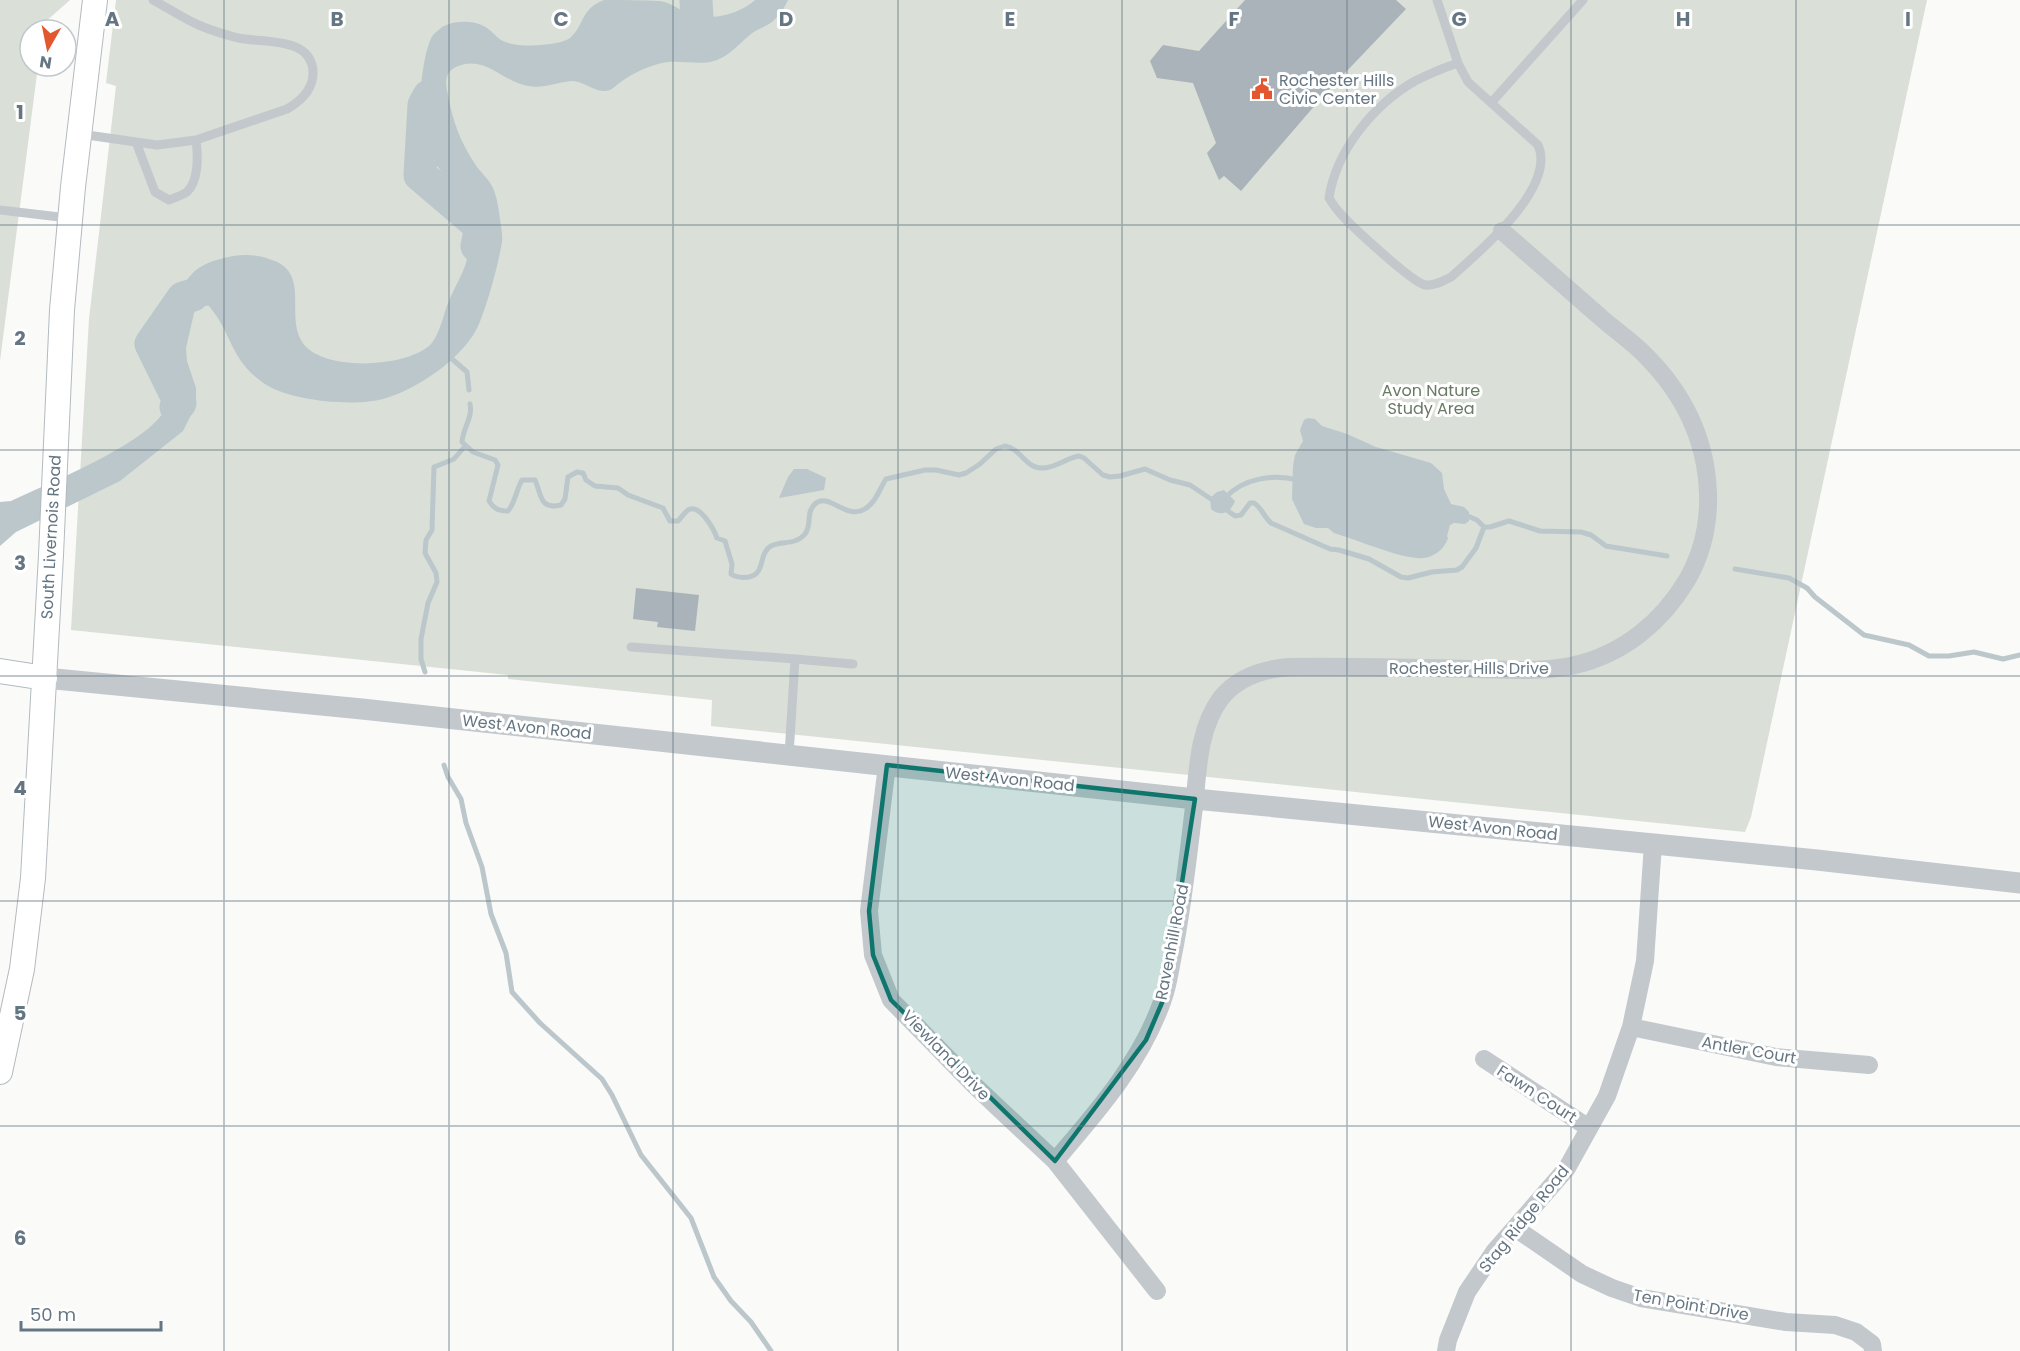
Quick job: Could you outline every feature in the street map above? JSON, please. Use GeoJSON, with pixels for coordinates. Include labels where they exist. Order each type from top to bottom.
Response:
{"type":"FeatureCollection","features":[{"type":"Feature","properties":{"kind":"main road","name":"South Livernois Road"},"geometry":{"type":"LineString","coordinates":[[0,1072],[22,969],[33,878],[62,310],[95,0]]}},
{"type":"Feature","properties":{"kind":"main road","name":"West Avon Road"},"geometry":{"type":"LineString","coordinates":[[0,671],[45,678]]}},
{"type":"Feature","properties":{"kind":"street","name":"Rochester Hills Drive"},"geometry":{"type":"LineString","coordinates":[[1195,799],[1201,746],[1212,714],[1225,694],[1250,676],[1275,668],[1289,667],[1519,670],[1574,665],[1605,655],[1641,634],[1670,604],[1690,574],[1703,541],[1707,522],[1708,490],[1703,453],[1691,418],[1682,401],[1664,376],[1641,351],[1502,231]]}},
{"type":"Feature","properties":{"kind":"street","name":"West Avon Road"},"geometry":{"type":"LineString","coordinates":[[45,678],[257,698],[1195,799],[2020,883]]}},
{"type":"Feature","properties":{"kind":"street","name":"Viewland Drive"},"geometry":{"type":"LineString","coordinates":[[886,765],[869,911],[873,955],[891,999],[975,1086],[1055,1161],[1157,1291]]}},
{"type":"Feature","properties":{"kind":"street","name":"Ravenhill Road"},"geometry":{"type":"LineString","coordinates":[[1055,1161],[1088,1121],[1146,1040],[1164,998],[1178,931],[1195,799]]}},
{"type":"Feature","properties":{"kind":"street","name":"Stag Ridge Road"},"geometry":{"type":"LineString","coordinates":[[1446,1351],[1448,1340],[1467,1292],[1494,1252],[1567,1168],[1607,1096],[1631,1027],[1645,961],[1653,844]]}},
{"type":"Feature","properties":{"kind":"street","name":"Antler Court"},"geometry":{"type":"LineString","coordinates":[[1631,1027],[1776,1057],[1869,1065]]}},
{"type":"Feature","properties":{"kind":"street","name":"Fawn Court"},"geometry":{"type":"LineString","coordinates":[[1484,1059],[1589,1128]]}},
{"type":"Feature","properties":{"kind":"street","name":"Ten Point Drive"},"geometry":{"type":"LineString","coordinates":[[1515,1228],[1582,1274],[1641,1298],[1786,1322],[1835,1325],[1856,1332],[1872,1344],[1873,1351]]}},
{"type":"Feature","properties":{"kind":"lane"},"geometry":{"type":"LineString","coordinates":[[80,134],[157,145],[196,140],[287,109],[299,102],[309,90],[313,79],[313,68],[307,54],[293,46],[275,41],[239,38],[204,28],[153,0]]}},
{"type":"Feature","properties":{"kind":"lane"},"geometry":{"type":"LineString","coordinates":[[1437,0],[1458,63],[1468,82],[1538,145],[1542,164],[1533,187],[1502,231],[1451,276],[1434,284],[1422,284],[1398,266],[1349,222],[1329,198],[1339,161],[1363,127],[1378,111],[1413,82],[1458,63]]}},
{"type":"Feature","properties":{"kind":"lane"},"geometry":{"type":"LineString","coordinates":[[1491,103],[1582,0]]}},
{"type":"Feature","properties":{"kind":"lane"},"geometry":{"type":"LineString","coordinates":[[136,142],[155,192],[169,200],[187,192],[194,177],[198,158],[196,140]]}},
{"type":"Feature","properties":{"kind":"lane"},"geometry":{"type":"LineString","coordinates":[[0,210],[71,218]]}},
{"type":"Feature","properties":{"kind":"lane"},"geometry":{"type":"LineString","coordinates":[[631,647],[853,664]]}},
{"type":"Feature","properties":{"kind":"lane"},"geometry":{"type":"LineString","coordinates":[[789,755],[795,659]]}},
{"type":"Feature","properties":{"kind":"highlighted area"},"geometry":{"type":"Polygon","coordinates":[[[887,765],[1195,799],[1164,998],[1146,1040],[1055,1161],[891,1000],[873,955],[869,911],[887,765]]]}},
{"type":"Feature","properties":{"kind":"green space"},"geometry":{"type":"Polygon","coordinates":[[[0,0],[70,0],[50,18],[18,18],[18,78],[36,78],[0,361],[0,0]]]}},
{"type":"Feature","properties":{"kind":"green space","name":"Avon Nature Study Area"},"geometry":{"type":"Polygon","coordinates":[[[116,0],[1927,0],[1751,817],[1745,832],[711,726],[712,700],[508,679],[508,675],[71,630],[89,319],[116,86],[106,83],[116,0]]]}},
{"type":"Feature","properties":{"kind":"shaded area"},"geometry":{"type":"Polygon","coordinates":[[[604,0],[660,1],[690,14],[715,17],[733,13],[755,0],[788,0],[772,22],[752,33],[733,50],[717,60],[703,63],[665,62],[637,72],[605,91],[572,81],[539,87],[528,86],[477,64],[453,68],[446,82],[452,114],[465,147],[493,188],[502,235],[498,262],[486,305],[473,336],[463,348],[425,380],[396,395],[371,401],[321,401],[287,394],[262,382],[243,364],[217,316],[209,306],[200,305],[194,313],[186,348],[187,361],[196,388],[196,398],[193,411],[183,431],[120,481],[16,532],[0,546],[0,502],[11,501],[115,451],[152,426],[163,413],[168,398],[163,367],[163,326],[181,288],[196,270],[204,265],[224,258],[247,255],[265,258],[282,265],[290,273],[294,283],[297,329],[301,340],[311,351],[325,358],[344,362],[384,362],[420,352],[431,344],[464,268],[468,252],[464,217],[449,183],[421,139],[419,117],[421,86],[426,55],[433,35],[442,27],[465,22],[482,25],[501,40],[510,43],[541,45],[556,43],[570,38],[591,8],[604,0]]]}},
{"type":"Feature","properties":{"kind":"shaded area"},"geometry":{"type":"Polygon","coordinates":[[[1315,419],[1322,426],[1376,447],[1431,463],[1442,473],[1444,489],[1451,504],[1464,507],[1469,512],[1469,521],[1465,524],[1450,525],[1447,542],[1436,554],[1424,558],[1393,553],[1334,533],[1328,528],[1316,528],[1304,524],[1292,499],[1293,466],[1295,455],[1303,441],[1300,430],[1304,420],[1315,419]]]}},
{"type":"Feature","properties":{"kind":"shaded area"},"geometry":{"type":"Polygon","coordinates":[[[794,469],[807,469],[826,478],[824,490],[779,498],[794,469]]]}},
{"type":"Feature","properties":{"kind":"shaded area"},"geometry":{"type":"Polygon","coordinates":[[[1224,490],[1235,501],[1228,511],[1215,512],[1211,509],[1210,498],[1224,490]]]}},
{"type":"Feature","properties":{"kind":"building","name":"Rochester Hills Civic Center"},"geometry":{"type":"Polygon","coordinates":[[[1245,0],[1396,0],[1406,9],[1323,96],[1241,191],[1224,176],[1219,180],[1207,153],[1216,143],[1193,83],[1157,78],[1150,61],[1163,45],[1199,51],[1245,0]]]}},
{"type":"Feature","properties":{"kind":"building"},"geometry":{"type":"Polygon","coordinates":[[[636,588],[699,595],[695,631],[657,627],[658,622],[633,619],[636,588]]]}},
{"type":"Feature","properties":{"kind":"waterway"},"geometry":{"type":"LineString","coordinates":[[672,36],[698,36],[696,0]]}},
{"type":"Feature","properties":{"kind":"waterway"},"geometry":{"type":"LineString","coordinates":[[429,96],[424,105],[420,175],[481,227],[477,246]]}},
{"type":"Feature","properties":{"kind":"waterway"},"geometry":{"type":"LineString","coordinates":[[176,407],[180,403],[151,344],[183,298],[193,295]]}},
{"type":"Feature","properties":{"kind":"waterway"},"geometry":{"type":"LineString","coordinates":[[452,359],[467,372],[469,390]]}},
{"type":"Feature","properties":{"kind":"waterway"},"geometry":{"type":"LineString","coordinates":[[470,404],[471,409],[462,442],[473,452],[495,460],[498,465],[489,501],[495,508],[508,511],[522,480],[535,480],[545,503],[554,506],[561,505],[565,499],[568,477],[577,472],[583,473],[586,480],[595,486],[618,488],[628,495],[663,508],[670,521],[678,521],[688,510],[697,510],[706,518],[717,538],[725,541],[732,564],[731,574],[740,577],[749,577],[758,572],[764,553],[771,546],[801,538],[807,530],[810,512],[819,501],[858,512],[872,503],[886,479],[925,470],[959,475],[980,464],[996,449],[1005,446],[1015,450],[1031,465],[1041,468],[1051,467],[1079,456],[1103,475],[1110,477],[1145,469],[1170,480],[1190,485],[1214,501]]}},
{"type":"Feature","properties":{"kind":"waterway"},"geometry":{"type":"LineString","coordinates":[[425,672],[421,659],[421,639],[428,603],[437,582],[436,573],[425,553],[426,540],[432,530],[434,467],[454,459],[465,446]]}},
{"type":"Feature","properties":{"kind":"waterway"},"geometry":{"type":"LineString","coordinates":[[1226,497],[1241,485],[1259,479],[1279,477],[1298,480]]}},
{"type":"Feature","properties":{"kind":"waterway"},"geometry":{"type":"LineString","coordinates":[[1224,508],[1235,516],[1241,515],[1250,503],[1254,503],[1271,523],[1330,549],[1369,559],[1401,577],[1408,578],[1432,572],[1457,570],[1462,567],[1476,548],[1484,527],[1509,521],[1540,531],[1581,532],[1591,535],[1606,546],[1667,556]]}},
{"type":"Feature","properties":{"kind":"waterway"},"geometry":{"type":"LineString","coordinates":[[1463,514],[1477,520],[1484,527]]}},
{"type":"Feature","properties":{"kind":"waterway"},"geometry":{"type":"LineString","coordinates":[[1735,569],[1789,578],[1807,588],[1815,597],[1864,635],[1909,645],[1929,656],[1974,652],[2003,659],[2020,655]]}},
{"type":"Feature","properties":{"kind":"waterway"},"geometry":{"type":"LineString","coordinates":[[444,765],[461,799],[466,823],[482,867],[491,914],[506,953],[512,992],[540,1023],[602,1079],[641,1155],[691,1218],[714,1277],[731,1301],[751,1322],[771,1351]]}},
{"type":"Feature","properties":{"kind":"place","name":"Rochester Hills Civic Center"},"geometry":{"type":"Point","coordinates":[1262,89]}}]}
